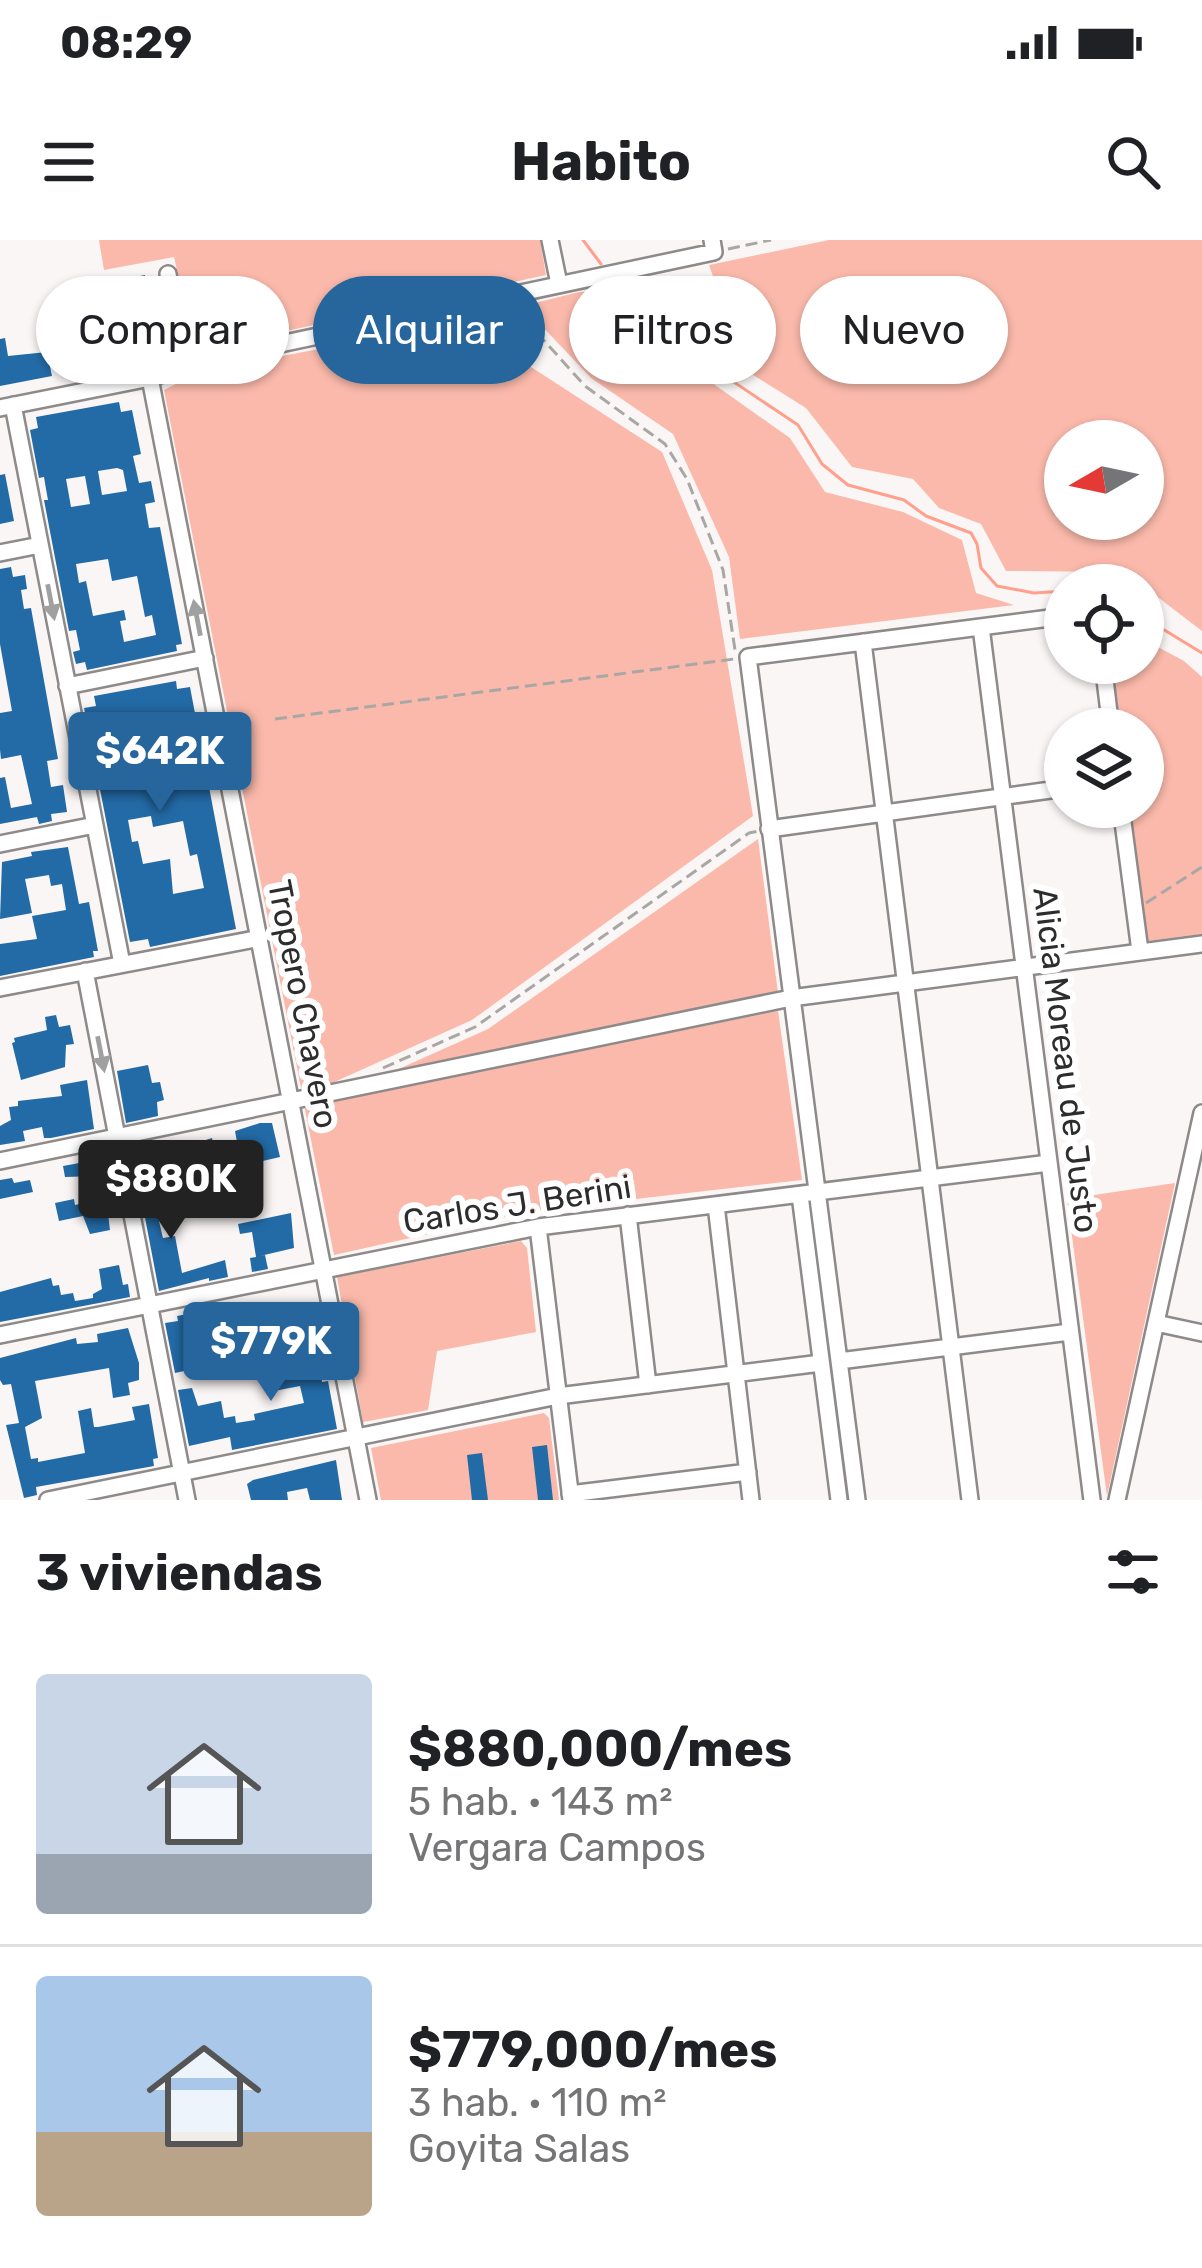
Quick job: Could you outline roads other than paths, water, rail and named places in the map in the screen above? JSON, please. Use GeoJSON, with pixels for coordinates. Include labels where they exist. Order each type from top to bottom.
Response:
{"type":"FeatureCollection","features":[{"type":"Feature","properties":{"kind":"street"},"geometry":{"type":"LineString","coordinates":[[550,240],[559,284]]}},
{"type":"Feature","properties":{"kind":"street"},"geometry":{"type":"LineString","coordinates":[[289,344],[713,246]]}},
{"type":"Feature","properties":{"kind":"street"},"geometry":{"type":"LineString","coordinates":[[119,384],[6,406],[40,545],[122,964]]}},
{"type":"Feature","properties":{"kind":"street","name":"Tropero Chavero"},"geometry":{"type":"LineString","coordinates":[[151,384],[368,1500]]}},
{"type":"Feature","properties":{"kind":"street"},"geometry":{"type":"LineString","coordinates":[[0,553],[40,545]]}},
{"type":"Feature","properties":{"kind":"street"},"geometry":{"type":"LineString","coordinates":[[857,1500],[830,1362],[808,1194],[791,998],[748,657],[1044,619]]}},
{"type":"Feature","properties":{"kind":"street","name":"Alicia Moreau de Justo"},"geometry":{"type":"LineString","coordinates":[[981,627],[1092,1500]]}},
{"type":"Feature","properties":{"kind":"street"},"geometry":{"type":"LineString","coordinates":[[863,642],[970,1500]]}},
{"type":"Feature","properties":{"kind":"street"},"geometry":{"type":"LineString","coordinates":[[67,686],[205,658]]}},
{"type":"Feature","properties":{"kind":"street"},"geometry":{"type":"LineString","coordinates":[[769,829],[1044,791]]}},
{"type":"Feature","properties":{"kind":"street"},"geometry":{"type":"LineString","coordinates":[[0,844],[94,825]]}},
{"type":"Feature","properties":{"kind":"street"},"geometry":{"type":"LineString","coordinates":[[1124,828],[1140,951]]}},
{"type":"Feature","properties":{"kind":"street"},"geometry":{"type":"LineString","coordinates":[[0,988],[260,938]]}},
{"type":"Feature","properties":{"kind":"street"},"geometry":{"type":"LineString","coordinates":[[0,1161],[791,998],[1202,944]]}},
{"type":"Feature","properties":{"kind":"street"},"geometry":{"type":"LineString","coordinates":[[86,971],[187,1500]]}},
{"type":"Feature","properties":{"kind":"street"},"geometry":{"type":"LineString","coordinates":[[1117,1500],[1202,1113]]}},
{"type":"Feature","properties":{"kind":"street","name":"Carlos J. Berini"},"geometry":{"type":"LineString","coordinates":[[0,1335],[538,1227],[1049,1163]]}},
{"type":"Feature","properties":{"kind":"street"},"geometry":{"type":"LineString","coordinates":[[716,1204],[752,1500]]}},
{"type":"Feature","properties":{"kind":"street"},"geometry":{"type":"LineString","coordinates":[[628,1215],[648,1384]]}},
{"type":"Feature","properties":{"kind":"street"},"geometry":{"type":"LineString","coordinates":[[538,1227],[570,1497],[748,1472]]}},
{"type":"Feature","properties":{"kind":"street"},"geometry":{"type":"LineString","coordinates":[[1156,1323],[1202,1333]]}},
{"type":"Feature","properties":{"kind":"street"},"geometry":{"type":"LineString","coordinates":[[48,1500],[557,1396],[1070,1331]]}},
{"type":"Feature","properties":{"kind":"street"},"geometry":{"type":"LineString","coordinates":[[830,1362],[838,1500]]}},
{"type":"Feature","properties":{"kind":"waterway"},"geometry":{"type":"LineString","coordinates":[[583,240],[601,264]]}},
{"type":"Feature","properties":{"kind":"waterway"},"geometry":{"type":"LineString","coordinates":[[737,384],[798,425],[822,464],[848,485],[904,500],[926,516],[971,533],[981,568],[997,586],[1044,592]]}},
{"type":"Feature","properties":{"kind":"waterway"},"geometry":{"type":"LineString","coordinates":[[1164,630],[1202,653]]}}]}
